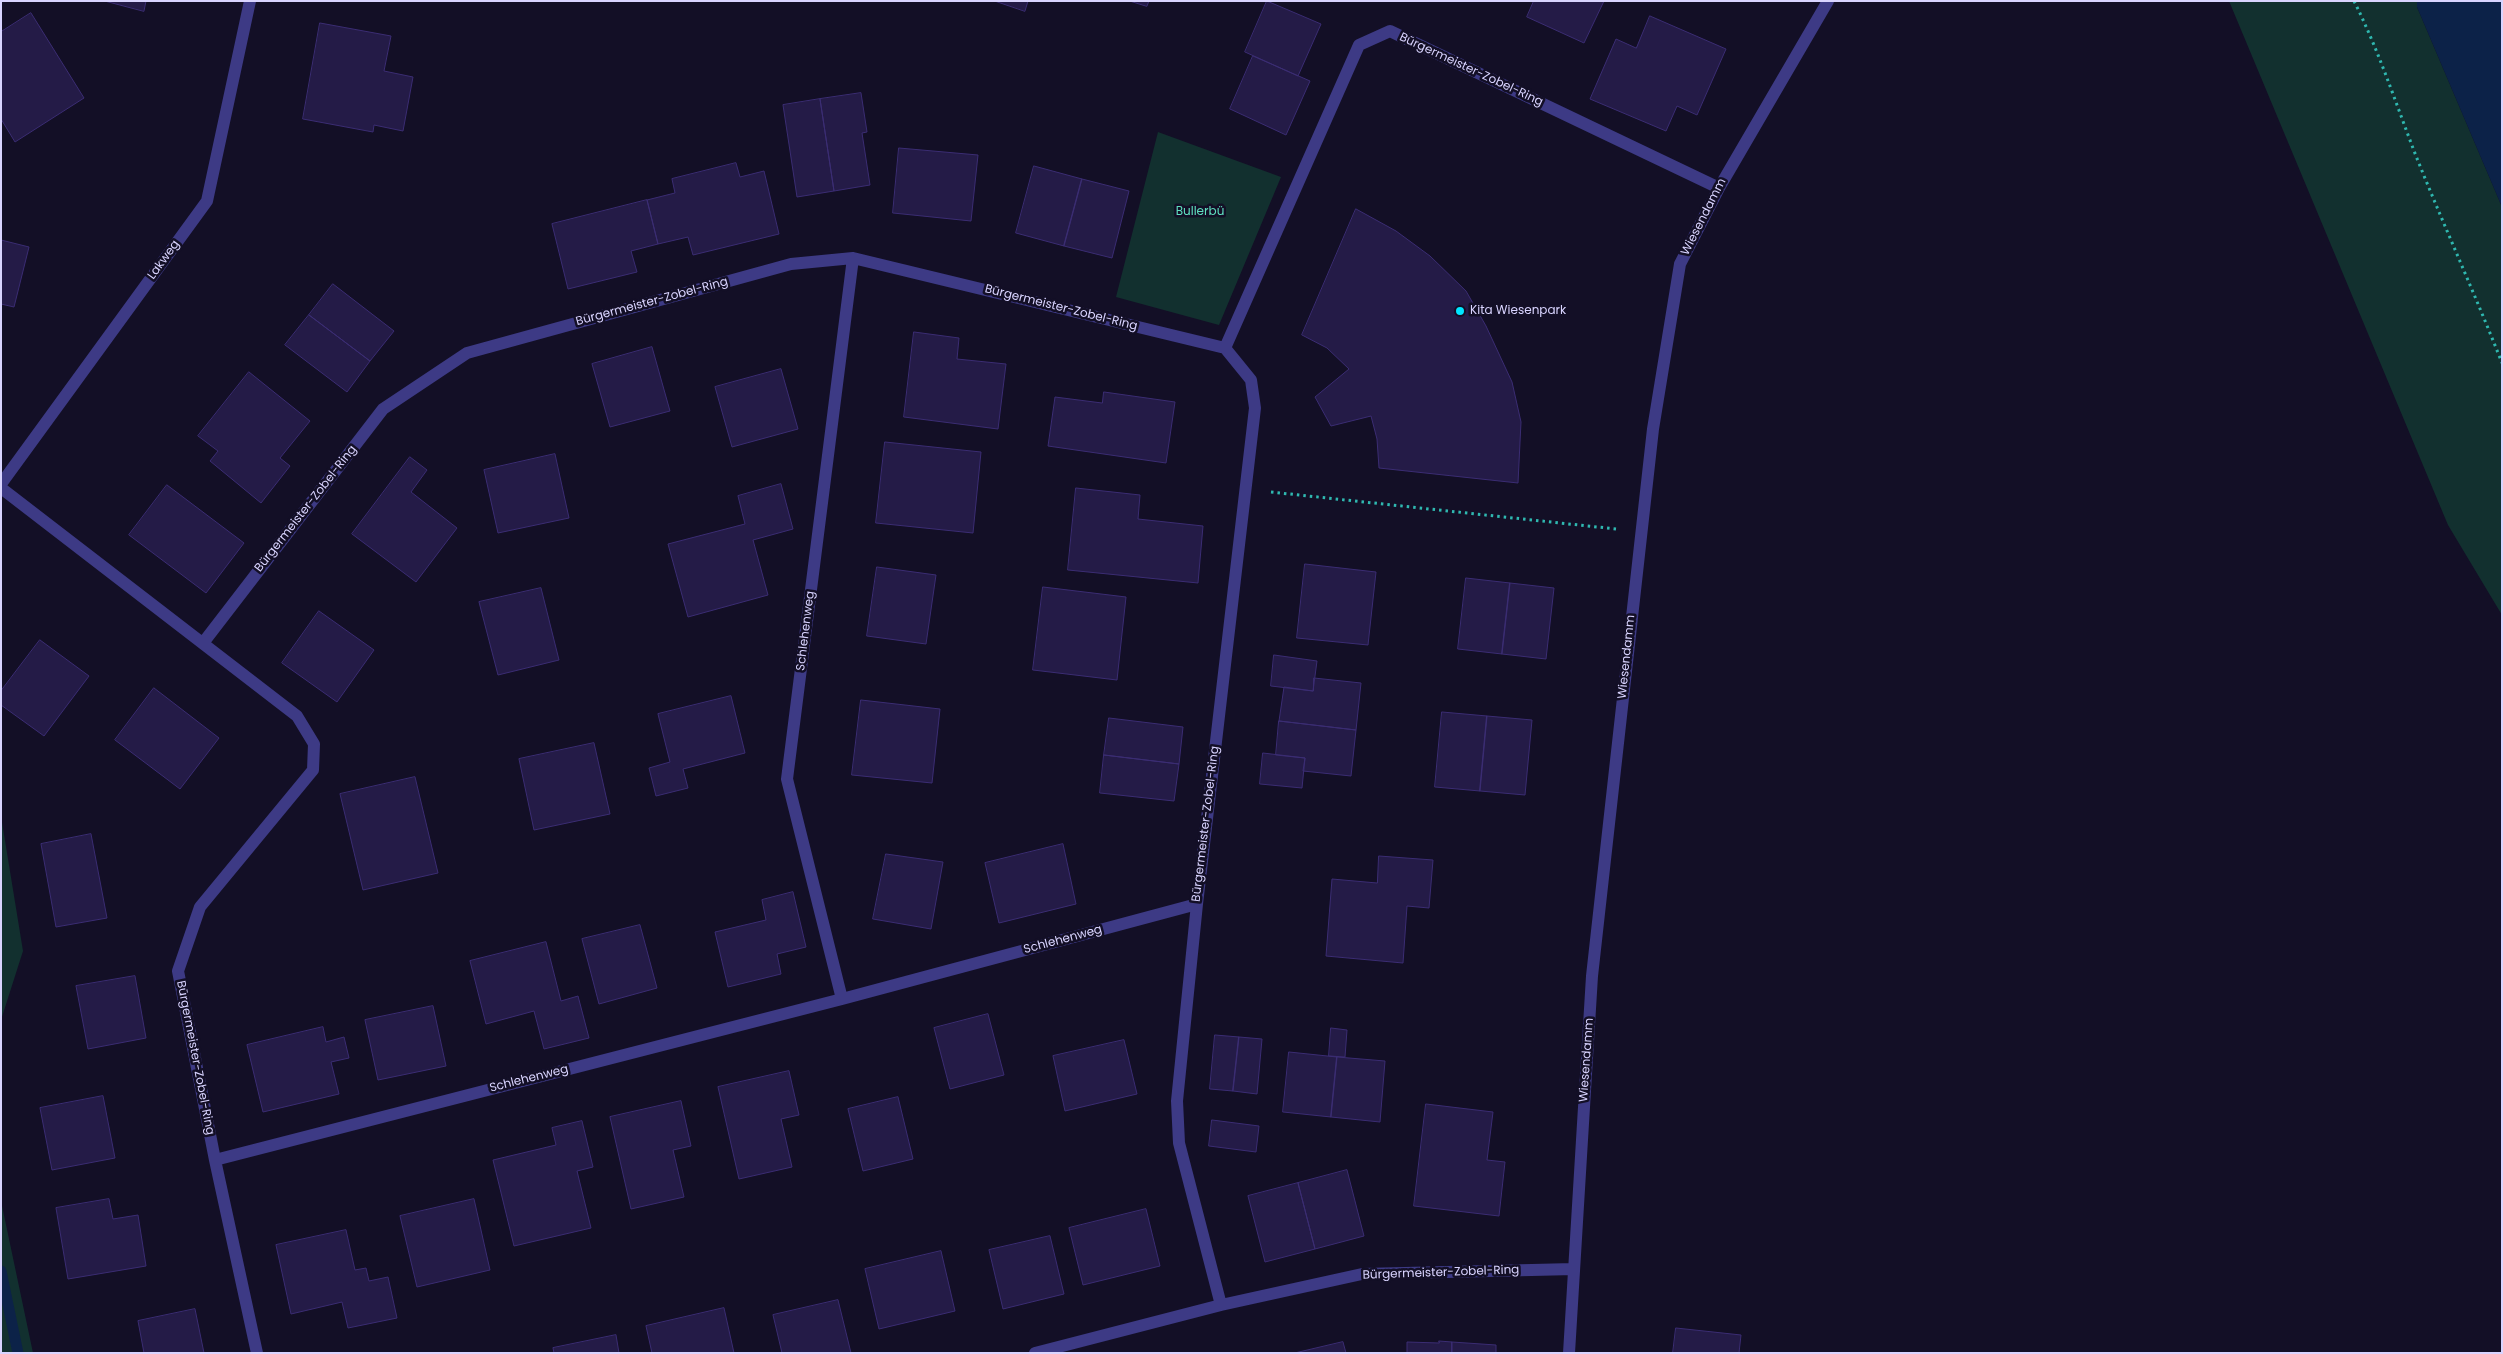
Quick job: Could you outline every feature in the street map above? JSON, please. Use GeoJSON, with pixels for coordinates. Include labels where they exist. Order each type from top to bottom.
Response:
{"type":"FeatureCollection","features":[{"type":"Feature","properties":{"kind":"street","name":"Lakweg"},"geometry":{"type":"LineString","coordinates":[[1,486],[207,201],[250,1]]}},
{"type":"Feature","properties":{"kind":"street","name":"Wiesendamm"},"geometry":{"type":"LineString","coordinates":[[1569,1353],[1592,976],[1653,428],[1680,264],[1718,188],[1828,1]]}},
{"type":"Feature","properties":{"kind":"street","name":"Bürgermeister-Zobel-Ring"},"geometry":{"type":"LineString","coordinates":[[1226,348],[1360,45],[1390,31],[1718,188]]}},
{"type":"Feature","properties":{"kind":"street","name":"Bürgermeister-Zobel-Ring"},"geometry":{"type":"LineString","coordinates":[[203,643],[383,409],[467,353],[791,264],[853,258],[1226,348],[1251,380],[1255,408],[1197,904],[1177,1101],[1179,1143],[1222,1305]]}},
{"type":"Feature","properties":{"kind":"street","name":"Schlehenweg"},"geometry":{"type":"LineString","coordinates":[[842,999],[787,779],[853,258]]}},
{"type":"Feature","properties":{"kind":"street","name":"Bürgermeister-Zobel-Ring"},"geometry":{"type":"LineString","coordinates":[[1,486],[297,716],[314,744],[313,770],[200,907],[178,971],[215,1160],[257,1353]]}},
{"type":"Feature","properties":{"kind":"street","name":"Schlehenweg"},"geometry":{"type":"LineString","coordinates":[[215,1160],[842,999],[1197,904]]}},
{"type":"Feature","properties":{"kind":"street","name":"Bürgermeister-Zobel-Ring"},"geometry":{"type":"LineString","coordinates":[[1035,1353],[1222,1305],[1362,1274],[1574,1269]]}},
{"type":"Feature","properties":{"kind":"path"},"geometry":{"type":"LineString","coordinates":[[2354,1],[2379,56],[2417,158],[2470,282],[2502,364]]}},
{"type":"Feature","properties":{"kind":"path"},"geometry":{"type":"LineString","coordinates":[[1245,489],[1641,531]]}},
{"type":"Feature","properties":{"kind":"green space"},"geometry":{"type":"Polygon","coordinates":[[[2229,1],[2417,1],[2417,7],[2502,207],[2502,615],[2448,525],[2229,1]]]}},
{"type":"Feature","properties":{"kind":"green space","name":"Bullerbü"},"geometry":{"type":"Polygon","coordinates":[[[1158,132],[1281,177],[1219,325],[1116,297],[1158,132]]]}},
{"type":"Feature","properties":{"kind":"green space"},"geometry":{"type":"Polygon","coordinates":[[[1,816],[23,951],[1,1020],[1,816]]]}},
{"type":"Feature","properties":{"kind":"green space"},"geometry":{"type":"Polygon","coordinates":[[[1,1201],[33,1353],[1,1353],[1,1201]]]}},
{"type":"Feature","properties":{"kind":"water"},"geometry":{"type":"Polygon","coordinates":[[[2417,1],[2502,1],[2502,207],[2417,7],[2417,1]]]}},
{"type":"Feature","properties":{"kind":"building"},"geometry":{"type":"Polygon","coordinates":[[[105,1],[146,1],[144,11],[105,1]]]}},
{"type":"Feature","properties":{"kind":"building"},"geometry":{"type":"Polygon","coordinates":[[[995,1],[1028,1],[1025,11],[995,1]]]}},
{"type":"Feature","properties":{"kind":"building"},"geometry":{"type":"Polygon","coordinates":[[[1130,1],[1149,1],[1147,6],[1130,1]]]}},
{"type":"Feature","properties":{"kind":"building"},"geometry":{"type":"Polygon","coordinates":[[[1267,1],[1321,24],[1298,76],[1245,52],[1267,1]]]}},
{"type":"Feature","properties":{"kind":"building"},"geometry":{"type":"Polygon","coordinates":[[[1534,1],[1604,1],[1584,43],[1527,17],[1534,1]]]}},
{"type":"Feature","properties":{"kind":"building"},"geometry":{"type":"Polygon","coordinates":[[[31,13],[84,98],[15,142],[1,119],[1,32],[31,13]]]}},
{"type":"Feature","properties":{"kind":"building"},"geometry":{"type":"Polygon","coordinates":[[[1650,16],[1726,49],[1697,115],[1677,106],[1666,131],[1590,99],[1616,39],[1636,48],[1650,16]]]}},
{"type":"Feature","properties":{"kind":"building"},"geometry":{"type":"Polygon","coordinates":[[[320,23],[391,36],[384,71],[413,77],[403,131],[374,125],[373,132],[303,119],[320,23]]]}},
{"type":"Feature","properties":{"kind":"building"},"geometry":{"type":"Polygon","coordinates":[[[1253,56],[1310,81],[1286,135],[1230,109],[1253,56]]]}},
{"type":"Feature","properties":{"kind":"building"},"geometry":{"type":"Polygon","coordinates":[[[861,93],[867,132],[862,133],[870,185],[834,191],[820,99],[861,93]]]}},
{"type":"Feature","properties":{"kind":"building"},"geometry":{"type":"Polygon","coordinates":[[[820,99],[834,191],[797,197],[783,105],[820,99]]]}},
{"type":"Feature","properties":{"kind":"building"},"geometry":{"type":"Polygon","coordinates":[[[899,148],[978,155],[971,221],[893,213],[899,148]]]}},
{"type":"Feature","properties":{"kind":"building"},"geometry":{"type":"Polygon","coordinates":[[[736,163],[740,177],[764,171],[779,234],[693,255],[688,237],[658,244],[647,200],[675,193],[672,179],[736,163]]]}},
{"type":"Feature","properties":{"kind":"building"},"geometry":{"type":"Polygon","coordinates":[[[1034,166],[1082,179],[1064,246],[1016,233],[1034,166]]]}},
{"type":"Feature","properties":{"kind":"building"},"geometry":{"type":"Polygon","coordinates":[[[1082,179],[1129,191],[1112,258],[1064,246],[1082,179]]]}},
{"type":"Feature","properties":{"kind":"building"},"geometry":{"type":"Polygon","coordinates":[[[647,200],[658,244],[631,251],[637,272],[568,289],[552,224],[647,200]]]}},
{"type":"Feature","properties":{"kind":"building"},"geometry":{"type":"Polygon","coordinates":[[[1356,209],[1396,231],[1430,256],[1466,291],[1486,326],[1512,382],[1521,422],[1518,483],[1379,468],[1377,439],[1371,416],[1331,426],[1315,397],[1349,369],[1327,348],[1302,335],[1356,209]]]}},
{"type":"Feature","properties":{"kind":"building"},"geometry":{"type":"Polygon","coordinates":[[[1,240],[29,247],[14,307],[1,304],[1,240]]]}},
{"type":"Feature","properties":{"kind":"building"},"geometry":{"type":"Polygon","coordinates":[[[333,284],[394,331],[370,361],[309,315],[333,284]]]}},
{"type":"Feature","properties":{"kind":"building"},"geometry":{"type":"Polygon","coordinates":[[[309,315],[370,361],[347,392],[285,345],[309,315]]]}},
{"type":"Feature","properties":{"kind":"building"},"geometry":{"type":"Polygon","coordinates":[[[914,332],[959,338],[957,359],[1006,364],[998,429],[904,417],[914,332]]]}},
{"type":"Feature","properties":{"kind":"building"},"geometry":{"type":"Polygon","coordinates":[[[652,347],[670,411],[610,427],[592,364],[652,347]]]}},
{"type":"Feature","properties":{"kind":"building"},"geometry":{"type":"Polygon","coordinates":[[[781,369],[798,429],[732,447],[715,387],[781,369]]]}},
{"type":"Feature","properties":{"kind":"building"},"geometry":{"type":"Polygon","coordinates":[[[249,372],[310,421],[280,458],[290,466],[261,503],[210,461],[218,451],[198,436],[249,372]]]}},
{"type":"Feature","properties":{"kind":"building"},"geometry":{"type":"Polygon","coordinates":[[[1104,392],[1175,402],[1166,463],[1048,446],[1055,397],[1102,403],[1104,392]]]}},
{"type":"Feature","properties":{"kind":"building"},"geometry":{"type":"Polygon","coordinates":[[[885,442],[981,452],[973,533],[876,523],[885,442]]]}},
{"type":"Feature","properties":{"kind":"building"},"geometry":{"type":"Polygon","coordinates":[[[555,454],[569,518],[498,533],[484,470],[555,454]]]}},
{"type":"Feature","properties":{"kind":"building"},"geometry":{"type":"Polygon","coordinates":[[[410,457],[427,470],[411,492],[457,528],[416,582],[352,534],[410,457]]]}},
{"type":"Feature","properties":{"kind":"building"},"geometry":{"type":"Polygon","coordinates":[[[781,484],[793,529],[753,540],[768,595],[688,617],[668,544],[745,524],[738,496],[781,484]]]}},
{"type":"Feature","properties":{"kind":"building"},"geometry":{"type":"Polygon","coordinates":[[[167,485],[244,543],[206,593],[129,535],[167,485]]]}},
{"type":"Feature","properties":{"kind":"building"},"geometry":{"type":"Polygon","coordinates":[[[1076,488],[1140,495],[1138,519],[1203,526],[1198,583],[1068,570],[1076,488]]]}},
{"type":"Feature","properties":{"kind":"building"},"geometry":{"type":"Polygon","coordinates":[[[1305,564],[1376,572],[1368,645],[1297,638],[1305,564]]]}},
{"type":"Feature","properties":{"kind":"building"},"geometry":{"type":"Polygon","coordinates":[[[877,567],[936,575],[926,644],[867,636],[877,567]]]}},
{"type":"Feature","properties":{"kind":"building"},"geometry":{"type":"Polygon","coordinates":[[[1466,578],[1510,583],[1502,654],[1458,649],[1466,578]]]}},
{"type":"Feature","properties":{"kind":"building"},"geometry":{"type":"Polygon","coordinates":[[[1510,583],[1554,588],[1546,659],[1502,654],[1510,583]]]}},
{"type":"Feature","properties":{"kind":"building"},"geometry":{"type":"Polygon","coordinates":[[[1043,587],[1126,597],[1117,680],[1033,670],[1043,587]]]}},
{"type":"Feature","properties":{"kind":"building"},"geometry":{"type":"Polygon","coordinates":[[[541,588],[559,660],[498,675],[479,602],[541,588]]]}},
{"type":"Feature","properties":{"kind":"building"},"geometry":{"type":"Polygon","coordinates":[[[319,611],[374,650],[337,702],[282,663],[319,611]]]}},
{"type":"Feature","properties":{"kind":"building"},"geometry":{"type":"Polygon","coordinates":[[[40,640],[89,676],[44,736],[1,705],[1,691],[40,640]]]}},
{"type":"Feature","properties":{"kind":"building"},"geometry":{"type":"Polygon","coordinates":[[[1274,655],[1317,661],[1313,691],[1271,686],[1274,655]]]}},
{"type":"Feature","properties":{"kind":"building"},"geometry":{"type":"Polygon","coordinates":[[[1314,678],[1361,683],[1356,730],[1279,721],[1284,687],[1313,691],[1314,678]]]}},
{"type":"Feature","properties":{"kind":"building"},"geometry":{"type":"Polygon","coordinates":[[[154,688],[219,738],[180,789],[115,740],[154,688]]]}},
{"type":"Feature","properties":{"kind":"building"},"geometry":{"type":"Polygon","coordinates":[[[731,696],[745,753],[683,769],[688,788],[656,796],[649,768],[670,762],[658,714],[731,696]]]}},
{"type":"Feature","properties":{"kind":"building"},"geometry":{"type":"Polygon","coordinates":[[[861,700],[940,709],[932,783],[852,775],[861,700]]]}},
{"type":"Feature","properties":{"kind":"building"},"geometry":{"type":"Polygon","coordinates":[[[1442,712],[1487,716],[1480,791],[1435,787],[1442,712]]]}},
{"type":"Feature","properties":{"kind":"building"},"geometry":{"type":"Polygon","coordinates":[[[1487,716],[1532,720],[1525,795],[1480,791],[1487,716]]]}},
{"type":"Feature","properties":{"kind":"building"},"geometry":{"type":"Polygon","coordinates":[[[1109,718],[1183,727],[1179,764],[1104,755],[1109,718]]]}},
{"type":"Feature","properties":{"kind":"building"},"geometry":{"type":"Polygon","coordinates":[[[1279,721],[1356,730],[1351,776],[1303,771],[1305,758],[1276,755],[1279,721]]]}},
{"type":"Feature","properties":{"kind":"building"},"geometry":{"type":"Polygon","coordinates":[[[594,743],[610,814],[534,830],[519,759],[594,743]]]}},
{"type":"Feature","properties":{"kind":"building"},"geometry":{"type":"Polygon","coordinates":[[[1263,753],[1305,758],[1302,788],[1260,784],[1263,753]]]}},
{"type":"Feature","properties":{"kind":"building"},"geometry":{"type":"Polygon","coordinates":[[[1104,755],[1179,764],[1174,801],[1100,793],[1104,755]]]}},
{"type":"Feature","properties":{"kind":"building"},"geometry":{"type":"Polygon","coordinates":[[[415,777],[438,873],[363,890],[340,794],[415,777]]]}},
{"type":"Feature","properties":{"kind":"building"},"geometry":{"type":"Polygon","coordinates":[[[91,834],[107,918],[56,927],[41,844],[91,834]]]}},
{"type":"Feature","properties":{"kind":"building"},"geometry":{"type":"Polygon","coordinates":[[[1063,844],[1076,904],[999,923],[985,863],[1063,844]]]}},
{"type":"Feature","properties":{"kind":"building"},"geometry":{"type":"Polygon","coordinates":[[[886,854],[943,862],[931,929],[873,919],[886,854]]]}},
{"type":"Feature","properties":{"kind":"building"},"geometry":{"type":"Polygon","coordinates":[[[1379,856],[1433,860],[1429,908],[1407,906],[1403,963],[1326,956],[1332,879],[1377,883],[1379,856]]]}},
{"type":"Feature","properties":{"kind":"building"},"geometry":{"type":"Polygon","coordinates":[[[793,892],[806,947],[777,954],[781,974],[728,987],[715,932],[766,920],[762,900],[793,892]]]}},
{"type":"Feature","properties":{"kind":"building"},"geometry":{"type":"Polygon","coordinates":[[[640,925],[657,988],[599,1004],[582,939],[640,925]]]}},
{"type":"Feature","properties":{"kind":"building"},"geometry":{"type":"Polygon","coordinates":[[[546,942],[561,1001],[578,996],[589,1038],[544,1049],[534,1011],[486,1024],[470,961],[546,942]]]}},
{"type":"Feature","properties":{"kind":"building"},"geometry":{"type":"Polygon","coordinates":[[[135,976],[146,1038],[88,1049],[76,986],[135,976]]]}},
{"type":"Feature","properties":{"kind":"building"},"geometry":{"type":"Polygon","coordinates":[[[433,1006],[446,1066],[378,1080],[365,1020],[433,1006]]]}},
{"type":"Feature","properties":{"kind":"building"},"geometry":{"type":"Polygon","coordinates":[[[988,1014],[1004,1075],[950,1089],[934,1028],[988,1014]]]}},
{"type":"Feature","properties":{"kind":"building"},"geometry":{"type":"Polygon","coordinates":[[[323,1027],[326,1042],[344,1037],[349,1058],[331,1062],[339,1094],[263,1112],[247,1045],[323,1027]]]}},
{"type":"Feature","properties":{"kind":"building"},"geometry":{"type":"Polygon","coordinates":[[[1331,1028],[1347,1030],[1345,1057],[1329,1056],[1331,1028]]]}},
{"type":"Feature","properties":{"kind":"building"},"geometry":{"type":"Polygon","coordinates":[[[1215,1035],[1239,1037],[1233,1091],[1210,1089],[1215,1035]]]}},
{"type":"Feature","properties":{"kind":"building"},"geometry":{"type":"Polygon","coordinates":[[[1239,1037],[1262,1039],[1257,1094],[1233,1091],[1239,1037]]]}},
{"type":"Feature","properties":{"kind":"building"},"geometry":{"type":"Polygon","coordinates":[[[1124,1040],[1137,1094],[1065,1111],[1053,1056],[1124,1040]]]}},
{"type":"Feature","properties":{"kind":"building"},"geometry":{"type":"Polygon","coordinates":[[[1289,1052],[1337,1057],[1331,1117],[1283,1112],[1289,1052]]]}},
{"type":"Feature","properties":{"kind":"building"},"geometry":{"type":"Polygon","coordinates":[[[1337,1057],[1385,1061],[1380,1122],[1331,1117],[1337,1057]]]}},
{"type":"Feature","properties":{"kind":"building"},"geometry":{"type":"Polygon","coordinates":[[[789,1071],[799,1115],[781,1119],[792,1167],[739,1179],[718,1087],[789,1071]]]}},
{"type":"Feature","properties":{"kind":"building"},"geometry":{"type":"Polygon","coordinates":[[[103,1096],[115,1158],[52,1170],[40,1108],[103,1096]]]}},
{"type":"Feature","properties":{"kind":"building"},"geometry":{"type":"Polygon","coordinates":[[[898,1097],[913,1159],[863,1171],[848,1109],[898,1097]]]}},
{"type":"Feature","properties":{"kind":"building"},"geometry":{"type":"Polygon","coordinates":[[[681,1101],[691,1146],[673,1150],[684,1197],[631,1209],[610,1117],[681,1101]]]}},
{"type":"Feature","properties":{"kind":"building"},"geometry":{"type":"Polygon","coordinates":[[[1426,1104],[1493,1112],[1487,1160],[1505,1162],[1499,1216],[1414,1206],[1426,1104]]]}},
{"type":"Feature","properties":{"kind":"building"},"geometry":{"type":"Polygon","coordinates":[[[1212,1120],[1259,1126],[1256,1152],[1209,1146],[1212,1120]]]}},
{"type":"Feature","properties":{"kind":"building"},"geometry":{"type":"Polygon","coordinates":[[[582,1121],[593,1167],[577,1171],[591,1228],[514,1246],[493,1160],[556,1145],[552,1128],[582,1121]]]}},
{"type":"Feature","properties":{"kind":"building"},"geometry":{"type":"Polygon","coordinates":[[[1347,1170],[1364,1236],[1315,1249],[1298,1183],[1347,1170]]]}},
{"type":"Feature","properties":{"kind":"building"},"geometry":{"type":"Polygon","coordinates":[[[1298,1183],[1315,1249],[1265,1262],[1248,1196],[1298,1183]]]}},
{"type":"Feature","properties":{"kind":"building"},"geometry":{"type":"Polygon","coordinates":[[[109,1199],[113,1219],[138,1215],[146,1266],[68,1279],[56,1208],[109,1199]]]}},
{"type":"Feature","properties":{"kind":"building"},"geometry":{"type":"Polygon","coordinates":[[[474,1199],[490,1270],[417,1287],[400,1216],[474,1199]]]}},
{"type":"Feature","properties":{"kind":"building"},"geometry":{"type":"Polygon","coordinates":[[[1146,1209],[1160,1266],[1083,1285],[1069,1228],[1146,1209]]]}},
{"type":"Feature","properties":{"kind":"building"},"geometry":{"type":"Polygon","coordinates":[[[346,1230],[355,1270],[366,1268],[369,1281],[388,1277],[397,1318],[348,1328],[342,1302],[291,1314],[276,1245],[346,1230]]]}},
{"type":"Feature","properties":{"kind":"building"},"geometry":{"type":"Polygon","coordinates":[[[1050,1236],[1064,1294],[1003,1309],[989,1250],[1050,1236]]]}},
{"type":"Feature","properties":{"kind":"building"},"geometry":{"type":"Polygon","coordinates":[[[941,1251],[955,1311],[879,1329],[865,1269],[941,1251]]]}},
{"type":"Feature","properties":{"kind":"building"},"geometry":{"type":"Polygon","coordinates":[[[838,1300],[851,1353],[782,1353],[773,1315],[838,1300]]]}},
{"type":"Feature","properties":{"kind":"building"},"geometry":{"type":"Polygon","coordinates":[[[724,1308],[734,1353],[652,1353],[646,1326],[724,1308]]]}},
{"type":"Feature","properties":{"kind":"building"},"geometry":{"type":"Polygon","coordinates":[[[195,1309],[204,1353],[144,1353],[138,1321],[195,1309]]]}},
{"type":"Feature","properties":{"kind":"building"},"geometry":{"type":"Polygon","coordinates":[[[1676,1328],[1741,1335],[1739,1353],[1673,1353],[1676,1328]]]}},
{"type":"Feature","properties":{"kind":"building"},"geometry":{"type":"Polygon","coordinates":[[[616,1335],[619,1353],[554,1353],[553,1348],[616,1335]]]}},
{"type":"Feature","properties":{"kind":"building"},"geometry":{"type":"Polygon","coordinates":[[[1439,1341],[1452,1342],[1452,1353],[1407,1353],[1407,1342],[1439,1343],[1439,1341]]]}},
{"type":"Feature","properties":{"kind":"building"},"geometry":{"type":"Polygon","coordinates":[[[1343,1342],[1346,1353],[1295,1353],[1343,1342]]]}},
{"type":"Feature","properties":{"kind":"building"},"geometry":{"type":"Polygon","coordinates":[[[1452,1342],[1496,1345],[1496,1353],[1452,1353],[1452,1342]]]}},
{"type":"Feature","properties":{"kind":"waterway"},"geometry":{"type":"LineString","coordinates":[[1,1271],[18,1353]]}},
{"type":"Feature","properties":{"kind":"place","name":"Kita Wiesenpark"},"geometry":{"type":"Point","coordinates":[1460,311]}}]}
